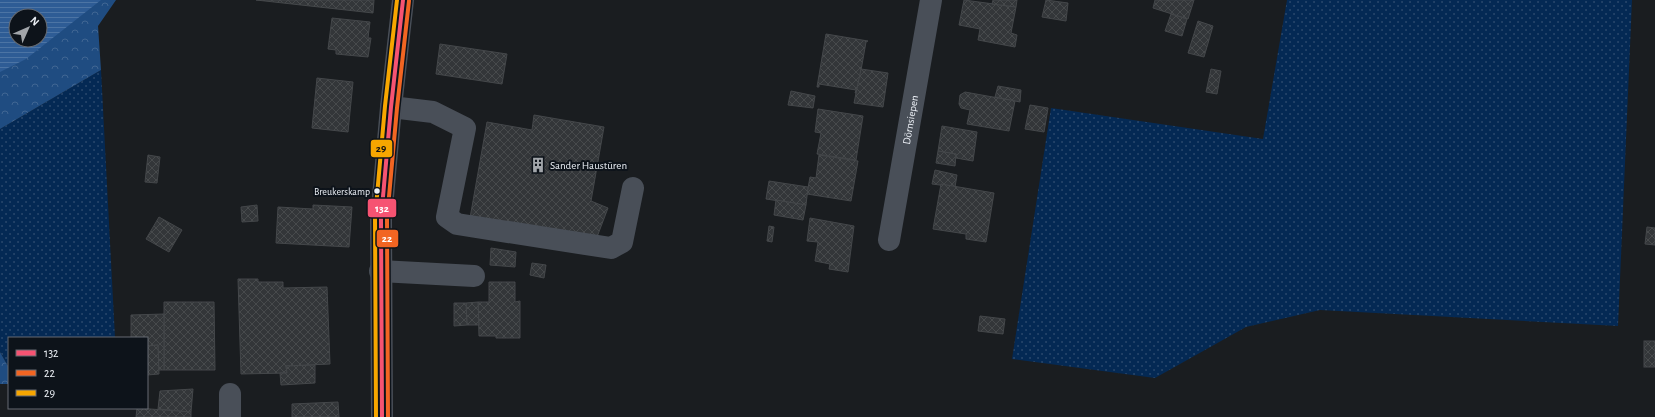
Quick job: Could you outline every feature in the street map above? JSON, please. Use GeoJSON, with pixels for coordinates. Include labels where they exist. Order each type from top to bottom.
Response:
{"type":"FeatureCollection","features":[{"type":"Feature","properties":{"kind":"street"},"geometry":{"type":"LineString","coordinates":[[382,417],[380,271],[383,188],[403,0]]}},
{"type":"Feature","properties":{"kind":"street","name":"Dörnsiepen"},"geometry":{"type":"LineString","coordinates":[[889,240],[931,0]]}},
{"type":"Feature","properties":{"kind":"street"},"geometry":{"type":"LineString","coordinates":[[391,107],[433,112],[465,128],[446,217],[457,224],[611,248],[622,242],[633,188]]}},
{"type":"Feature","properties":{"kind":"street"},"geometry":{"type":"LineString","coordinates":[[380,271],[474,276]]}},
{"type":"Feature","properties":{"kind":"street"},"geometry":{"type":"LineString","coordinates":[[230,394],[230,417]]}},
{"type":"Feature","properties":{"kind":"shaded area"},"geometry":{"type":"Polygon","coordinates":[[[0,0],[101,0],[48,42],[48,8],[8,8],[8,48],[40,48],[26,59],[0,72],[0,0]]]}},
{"type":"Feature","properties":{"kind":"shaded area"},"geometry":{"type":"Polygon","coordinates":[[[1287,0],[1632,0],[1618,326],[1320,310],[1246,327],[1155,378],[1012,359],[1051,108],[1263,139],[1287,0]]]}},
{"type":"Feature","properties":{"kind":"shaded area"},"geometry":{"type":"Polygon","coordinates":[[[101,70],[115,337],[8,337],[8,366],[0,352],[0,129],[101,70]]]}},
{"type":"Feature","properties":{"kind":"green space"},"geometry":{"type":"Polygon","coordinates":[[[0,0],[116,0],[98,26],[101,70],[0,129],[0,0]]]}},
{"type":"Feature","properties":{"kind":"green space"},"geometry":{"type":"Polygon","coordinates":[[[0,352],[8,366],[8,384],[0,384],[0,352]]]}},
{"type":"Feature","properties":{"kind":"building"},"geometry":{"type":"Polygon","coordinates":[[[256,0],[374,0],[373,13],[256,0]]]}},
{"type":"Feature","properties":{"kind":"building"},"geometry":{"type":"Polygon","coordinates":[[[964,0],[1016,7],[1011,33],[1017,35],[1015,47],[978,40],[980,29],[959,25],[964,0]]]}},
{"type":"Feature","properties":{"kind":"building"},"geometry":{"type":"Polygon","coordinates":[[[993,0],[1017,0],[1016,7],[992,4],[993,0]]]}},
{"type":"Feature","properties":{"kind":"building"},"geometry":{"type":"Polygon","coordinates":[[[1046,0],[1068,3],[1066,21],[1042,17],[1046,0]]]}},
{"type":"Feature","properties":{"kind":"building"},"geometry":{"type":"Polygon","coordinates":[[[1155,0],[1194,0],[1188,19],[1153,8],[1155,0]]]}},
{"type":"Feature","properties":{"kind":"building"},"geometry":{"type":"Polygon","coordinates":[[[1171,14],[1187,19],[1182,36],[1165,31],[1171,14]]]}},
{"type":"Feature","properties":{"kind":"building"},"geometry":{"type":"Polygon","coordinates":[[[332,18],[370,22],[368,38],[371,38],[368,57],[336,54],[336,50],[328,49],[332,18]]]}},
{"type":"Feature","properties":{"kind":"building"},"geometry":{"type":"Polygon","coordinates":[[[1198,21],[1213,26],[1204,57],[1188,53],[1198,21]]]}},
{"type":"Feature","properties":{"kind":"building"},"geometry":{"type":"Polygon","coordinates":[[[826,34],[868,41],[866,42],[857,93],[855,93],[856,90],[819,84],[819,87],[817,87],[826,34]]]}},
{"type":"Feature","properties":{"kind":"building"},"geometry":{"type":"Polygon","coordinates":[[[440,44],[507,54],[502,84],[436,74],[440,44]]]}},
{"type":"Feature","properties":{"kind":"building"},"geometry":{"type":"Polygon","coordinates":[[[861,69],[888,73],[883,107],[854,103],[861,69]]]}},
{"type":"Feature","properties":{"kind":"building"},"geometry":{"type":"Polygon","coordinates":[[[1211,69],[1221,71],[1217,94],[1206,92],[1211,69]]]}},
{"type":"Feature","properties":{"kind":"building"},"geometry":{"type":"Polygon","coordinates":[[[317,78],[353,82],[348,132],[312,128],[317,78]]]}},
{"type":"Feature","properties":{"kind":"building"},"geometry":{"type":"Polygon","coordinates":[[[998,86],[1021,90],[1020,102],[995,97],[998,86]]]}},
{"type":"Feature","properties":{"kind":"building"},"geometry":{"type":"Polygon","coordinates":[[[791,91],[815,96],[813,108],[788,105],[791,91]]]}},
{"type":"Feature","properties":{"kind":"building"},"geometry":{"type":"Polygon","coordinates":[[[965,92],[1015,101],[1009,131],[967,124],[970,110],[961,108],[959,104],[960,95],[965,92]]]}},
{"type":"Feature","properties":{"kind":"building"},"geometry":{"type":"Polygon","coordinates":[[[1030,105],[1048,108],[1044,132],[1025,129],[1030,105]]]}},
{"type":"Feature","properties":{"kind":"building"},"geometry":{"type":"Polygon","coordinates":[[[818,109],[863,116],[856,160],[817,154],[821,133],[815,132],[818,109]]]}},
{"type":"Feature","properties":{"kind":"building","name":"Sander Haustüren"},"geometry":{"type":"Polygon","coordinates":[[[534,115],[604,127],[591,201],[608,208],[597,237],[470,218],[487,122],[532,130],[534,115]]]}},
{"type":"Feature","properties":{"kind":"building"},"geometry":{"type":"Polygon","coordinates":[[[942,126],[977,132],[973,161],[956,158],[956,154],[938,151],[942,126]]]}},
{"type":"Feature","properties":{"kind":"building"},"geometry":{"type":"Polygon","coordinates":[[[938,151],[956,154],[955,166],[936,163],[938,151]]]}},
{"type":"Feature","properties":{"kind":"building"},"geometry":{"type":"Polygon","coordinates":[[[148,155],[160,157],[157,183],[145,182],[148,155]]]}},
{"type":"Feature","properties":{"kind":"building"},"geometry":{"type":"Polygon","coordinates":[[[819,155],[858,161],[851,201],[807,194],[810,177],[816,178],[819,155]]]}},
{"type":"Feature","properties":{"kind":"building"},"geometry":{"type":"Polygon","coordinates":[[[935,170],[957,175],[955,187],[932,184],[935,170]]]}},
{"type":"Feature","properties":{"kind":"building"},"geometry":{"type":"Polygon","coordinates":[[[769,181],[808,187],[806,205],[766,199],[769,181]]]}},
{"type":"Feature","properties":{"kind":"building"},"geometry":{"type":"Polygon","coordinates":[[[941,184],[994,193],[986,242],[966,239],[966,234],[933,229],[941,184]]]}},
{"type":"Feature","properties":{"kind":"building"},"geometry":{"type":"Polygon","coordinates":[[[776,200],[806,205],[803,220],[774,215],[776,200]]]}},
{"type":"Feature","properties":{"kind":"building"},"geometry":{"type":"Polygon","coordinates":[[[257,205],[258,221],[242,222],[241,207],[257,205]]]}},
{"type":"Feature","properties":{"kind":"building"},"geometry":{"type":"Polygon","coordinates":[[[313,205],[352,207],[349,247],[276,243],[278,207],[313,209],[313,205]]]}},
{"type":"Feature","properties":{"kind":"building"},"geometry":{"type":"Polygon","coordinates":[[[159,217],[182,230],[169,252],[146,239],[159,217]]]}},
{"type":"Feature","properties":{"kind":"building"},"geometry":{"type":"Polygon","coordinates":[[[810,218],[854,226],[848,272],[829,269],[830,264],[815,261],[818,242],[807,241],[810,218]]]}},
{"type":"Feature","properties":{"kind":"building"},"geometry":{"type":"Polygon","coordinates":[[[769,226],[774,227],[772,242],[767,241],[769,226]]]}},
{"type":"Feature","properties":{"kind":"building"},"geometry":{"type":"Polygon","coordinates":[[[1647,227],[1655,228],[1655,245],[1645,244],[1647,227]]]}},
{"type":"Feature","properties":{"kind":"building"},"geometry":{"type":"Polygon","coordinates":[[[491,248],[516,252],[515,267],[490,265],[491,248]]]}},
{"type":"Feature","properties":{"kind":"building"},"geometry":{"type":"Polygon","coordinates":[[[532,263],[546,265],[544,278],[530,275],[532,263]]]}},
{"type":"Feature","properties":{"kind":"building"},"geometry":{"type":"Polygon","coordinates":[[[238,279],[258,279],[258,282],[283,282],[283,288],[327,287],[330,364],[286,366],[287,373],[241,374],[238,279]]]}},
{"type":"Feature","properties":{"kind":"building"},"geometry":{"type":"Polygon","coordinates":[[[489,282],[515,282],[515,302],[520,301],[520,338],[479,336],[478,302],[489,302],[489,282]]]}},
{"type":"Feature","properties":{"kind":"building"},"geometry":{"type":"Polygon","coordinates":[[[164,302],[214,302],[215,370],[164,370],[164,302]]]}},
{"type":"Feature","properties":{"kind":"building"},"geometry":{"type":"Polygon","coordinates":[[[478,302],[479,325],[467,325],[466,303],[478,302]]]}},
{"type":"Feature","properties":{"kind":"building"},"geometry":{"type":"Polygon","coordinates":[[[454,303],[466,303],[467,325],[454,326],[454,303]]]}},
{"type":"Feature","properties":{"kind":"building"},"geometry":{"type":"Polygon","coordinates":[[[164,314],[164,370],[158,370],[158,345],[148,346],[148,337],[131,337],[131,315],[164,314]]]}},
{"type":"Feature","properties":{"kind":"building"},"geometry":{"type":"Polygon","coordinates":[[[980,316],[1005,319],[1003,334],[978,331],[980,316]]]}},
{"type":"Feature","properties":{"kind":"building"},"geometry":{"type":"Polygon","coordinates":[[[1644,341],[1655,341],[1655,367],[1644,367],[1644,341]]]}},
{"type":"Feature","properties":{"kind":"building"},"geometry":{"type":"Polygon","coordinates":[[[158,345],[159,374],[148,375],[148,346],[158,345]]]}},
{"type":"Feature","properties":{"kind":"building"},"geometry":{"type":"Polygon","coordinates":[[[315,365],[315,383],[281,385],[280,373],[287,373],[286,366],[315,365]]]}},
{"type":"Feature","properties":{"kind":"building"},"geometry":{"type":"Polygon","coordinates":[[[193,389],[191,412],[158,409],[160,391],[193,389]]]}},
{"type":"Feature","properties":{"kind":"building"},"geometry":{"type":"Polygon","coordinates":[[[338,402],[339,417],[292,417],[292,404],[338,402]]]}},
{"type":"Feature","properties":{"kind":"building"},"geometry":{"type":"Polygon","coordinates":[[[137,409],[191,412],[191,417],[136,417],[137,409]]]}},
{"type":"Feature","properties":{"kind":"transit line","name":"29"},"geometry":{"type":"LineString","coordinates":[[376,417],[375,218],[385,106],[397,0]]}},
{"type":"Feature","properties":{"kind":"transit line","name":"132"},"geometry":{"type":"LineString","coordinates":[[382,417],[381,219],[391,107],[403,0]]}},
{"type":"Feature","properties":{"kind":"transit line","name":"22"},"geometry":{"type":"LineString","coordinates":[[388,417],[387,219],[409,1]]}},
{"type":"Feature","properties":{"kind":"place","name":"Sander Haustüren"},"geometry":{"type":"Point","coordinates":[538,165]}},
{"type":"Feature","properties":{"kind":"place","name":"Breukerskamp"},"geometry":{"type":"Point","coordinates":[377,191]}}]}
